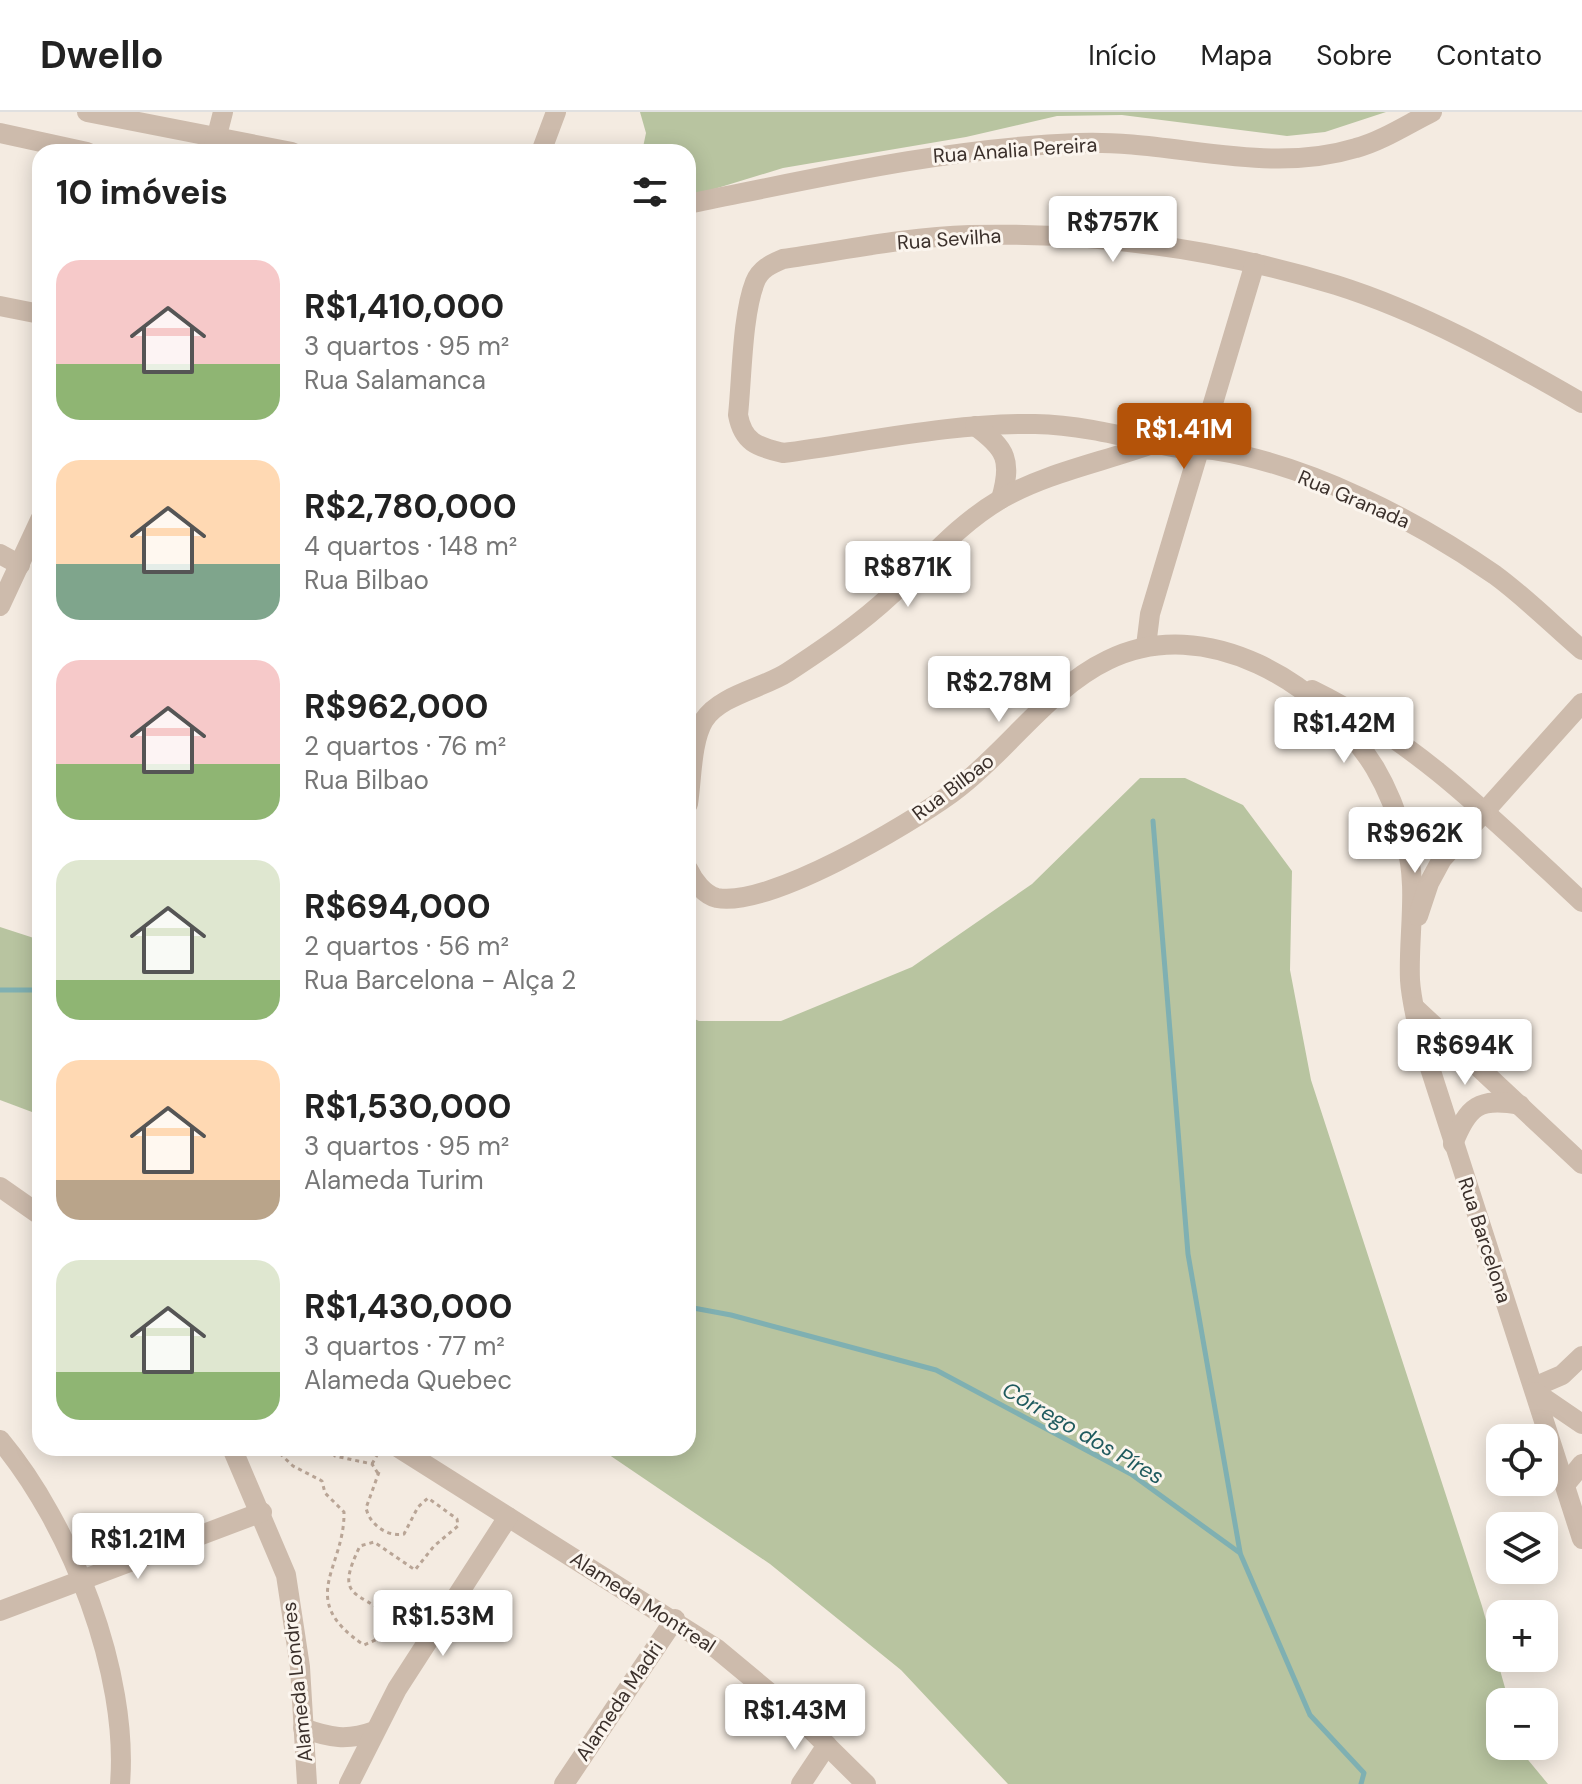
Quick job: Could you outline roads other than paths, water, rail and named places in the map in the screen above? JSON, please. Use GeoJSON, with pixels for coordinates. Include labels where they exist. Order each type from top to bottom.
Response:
{"type":"FeatureCollection","features":[{"type":"Feature","properties":{"kind":"street"},"geometry":{"type":"LineString","coordinates":[[87,112],[207,144]]}},
{"type":"Feature","properties":{"kind":"street"},"geometry":{"type":"LineString","coordinates":[[215,144],[223,112]]}},
{"type":"Feature","properties":{"kind":"street","name":"Rua Analia Pereira"},"geometry":{"type":"LineString","coordinates":[[696,202],[939,154],[1080,142],[1159,145],[1253,159],[1314,157],[1357,148],[1432,112]]}},
{"type":"Feature","properties":{"kind":"street"},"geometry":{"type":"LineString","coordinates":[[543,144],[551,113]]}},
{"type":"Feature","properties":{"kind":"street"},"geometry":{"type":"LineString","coordinates":[[0,133],[50,144]]}},
{"type":"Feature","properties":{"kind":"street","name":"Rua Sevilha"},"geometry":{"type":"LineString","coordinates":[[756,447],[742,433],[738,415],[755,280],[766,266],[783,259],[915,240],[1050,235],[1163,247],[1255,263],[1338,286],[1422,319],[1508,360],[1582,403]]}},
{"type":"Feature","properties":{"kind":"street"},"geometry":{"type":"LineString","coordinates":[[1146,646],[1147,625],[1255,263]]}},
{"type":"Feature","properties":{"kind":"street"},"geometry":{"type":"LineString","coordinates":[[0,306],[32,312]]}},
{"type":"Feature","properties":{"kind":"street","name":"Rua Granada"},"geometry":{"type":"LineString","coordinates":[[756,447],[783,453],[975,426],[1036,424],[1096,428],[1155,443],[1213,450],[1277,466],[1338,488],[1416,525],[1496,576],[1582,650]]}},
{"type":"Feature","properties":{"kind":"street"},"geometry":{"type":"LineString","coordinates":[[975,426],[999,443],[1006,459],[1008,476],[1001,499]]}},
{"type":"Feature","properties":{"kind":"street"},"geometry":{"type":"LineString","coordinates":[[696,752],[704,721],[715,708],[785,675],[837,638],[891,595],[931,552],[1001,499],[1031,484],[1155,443]]}},
{"type":"Feature","properties":{"kind":"street"},"geometry":{"type":"LineString","coordinates":[[0,606],[32,538]]}},
{"type":"Feature","properties":{"kind":"street"},"geometry":{"type":"LineString","coordinates":[[0,554],[20,565]]}},
{"type":"Feature","properties":{"kind":"street","name":"Rua Bilbao"},"geometry":{"type":"LineString","coordinates":[[696,883],[714,897],[740,899],[789,883],[877,841],[952,793],[1013,741],[1079,675],[1110,658],[1146,646],[1171,642],[1215,646],[1290,680],[1335,720],[1374,767],[1406,844],[1412,935]]}},
{"type":"Feature","properties":{"kind":"street"},"geometry":{"type":"LineString","coordinates":[[1290,680],[1348,708],[1410,747],[1484,810],[1582,902]]}},
{"type":"Feature","properties":{"kind":"street"},"geometry":{"type":"LineString","coordinates":[[1412,935],[1429,883],[1442,859],[1582,703]]}},
{"type":"Feature","properties":{"kind":"street"},"geometry":{"type":"LineString","coordinates":[[1374,767],[1379,754],[1388,746],[1410,747]]}},
{"type":"Feature","properties":{"kind":"street"},"geometry":{"type":"LineString","coordinates":[[1406,844],[1427,856],[1442,859]]}},
{"type":"Feature","properties":{"kind":"street","name":"Rua Barcelona"},"geometry":{"type":"LineString","coordinates":[[1412,935],[1410,980],[1419,1034],[1582,1539]]}},
{"type":"Feature","properties":{"kind":"street"},"geometry":{"type":"LineString","coordinates":[[1414,1007],[1582,1164]]}},
{"type":"Feature","properties":{"kind":"street"},"geometry":{"type":"LineString","coordinates":[[1453,1144],[1462,1121],[1478,1105],[1495,1100],[1520,1105]]}},
{"type":"Feature","properties":{"kind":"street"},"geometry":{"type":"LineString","coordinates":[[0,1187],[32,1209]]}},
{"type":"Feature","properties":{"kind":"street"},"geometry":{"type":"LineString","coordinates":[[1582,1356],[1562,1375],[1535,1389],[1582,1424]]}},
{"type":"Feature","properties":{"kind":"street"},"geometry":{"type":"LineString","coordinates":[[0,1440],[63,1533],[99,1632],[123,1745],[120,1784]]}},
{"type":"Feature","properties":{"kind":"street","name":"Alameda Londres"},"geometry":{"type":"LineString","coordinates":[[236,1456],[286,1575],[300,1667],[307,1784]]}},
{"type":"Feature","properties":{"kind":"street","name":"Alameda Montreal"},"geometry":{"type":"LineString","coordinates":[[412,1456],[675,1619],[794,1713],[866,1784]]}},
{"type":"Feature","properties":{"kind":"street"},"geometry":{"type":"LineString","coordinates":[[1565,1485],[1582,1464]]}},
{"type":"Feature","properties":{"kind":"street"},"geometry":{"type":"LineString","coordinates":[[0,1611],[262,1512]]}},
{"type":"Feature","properties":{"kind":"street"},"geometry":{"type":"LineString","coordinates":[[349,1784],[397,1689],[508,1517]]}},
{"type":"Feature","properties":{"kind":"street","name":"Alameda Madri"},"geometry":{"type":"LineString","coordinates":[[564,1784],[675,1619]]}},
{"type":"Feature","properties":{"kind":"street"},"geometry":{"type":"LineString","coordinates":[[303,1728],[330,1737],[353,1739],[375,1731]]}},
{"type":"Feature","properties":{"kind":"street"},"geometry":{"type":"LineString","coordinates":[[801,1784],[827,1745]]}},
{"type":"Feature","properties":{"kind":"waterway"},"geometry":{"type":"LineString","coordinates":[[1153,821],[1188,1254],[1240,1552]]}},
{"type":"Feature","properties":{"kind":"waterway","name":"Córrego dos Píres"},"geometry":{"type":"LineString","coordinates":[[0,990],[32,990]]}},
{"type":"Feature","properties":{"kind":"waterway","name":"Córrego dos Píres"},"geometry":{"type":"LineString","coordinates":[[696,1308],[936,1370],[1131,1474],[1240,1553],[1310,1715],[1364,1773],[1361,1784]]}}]}
